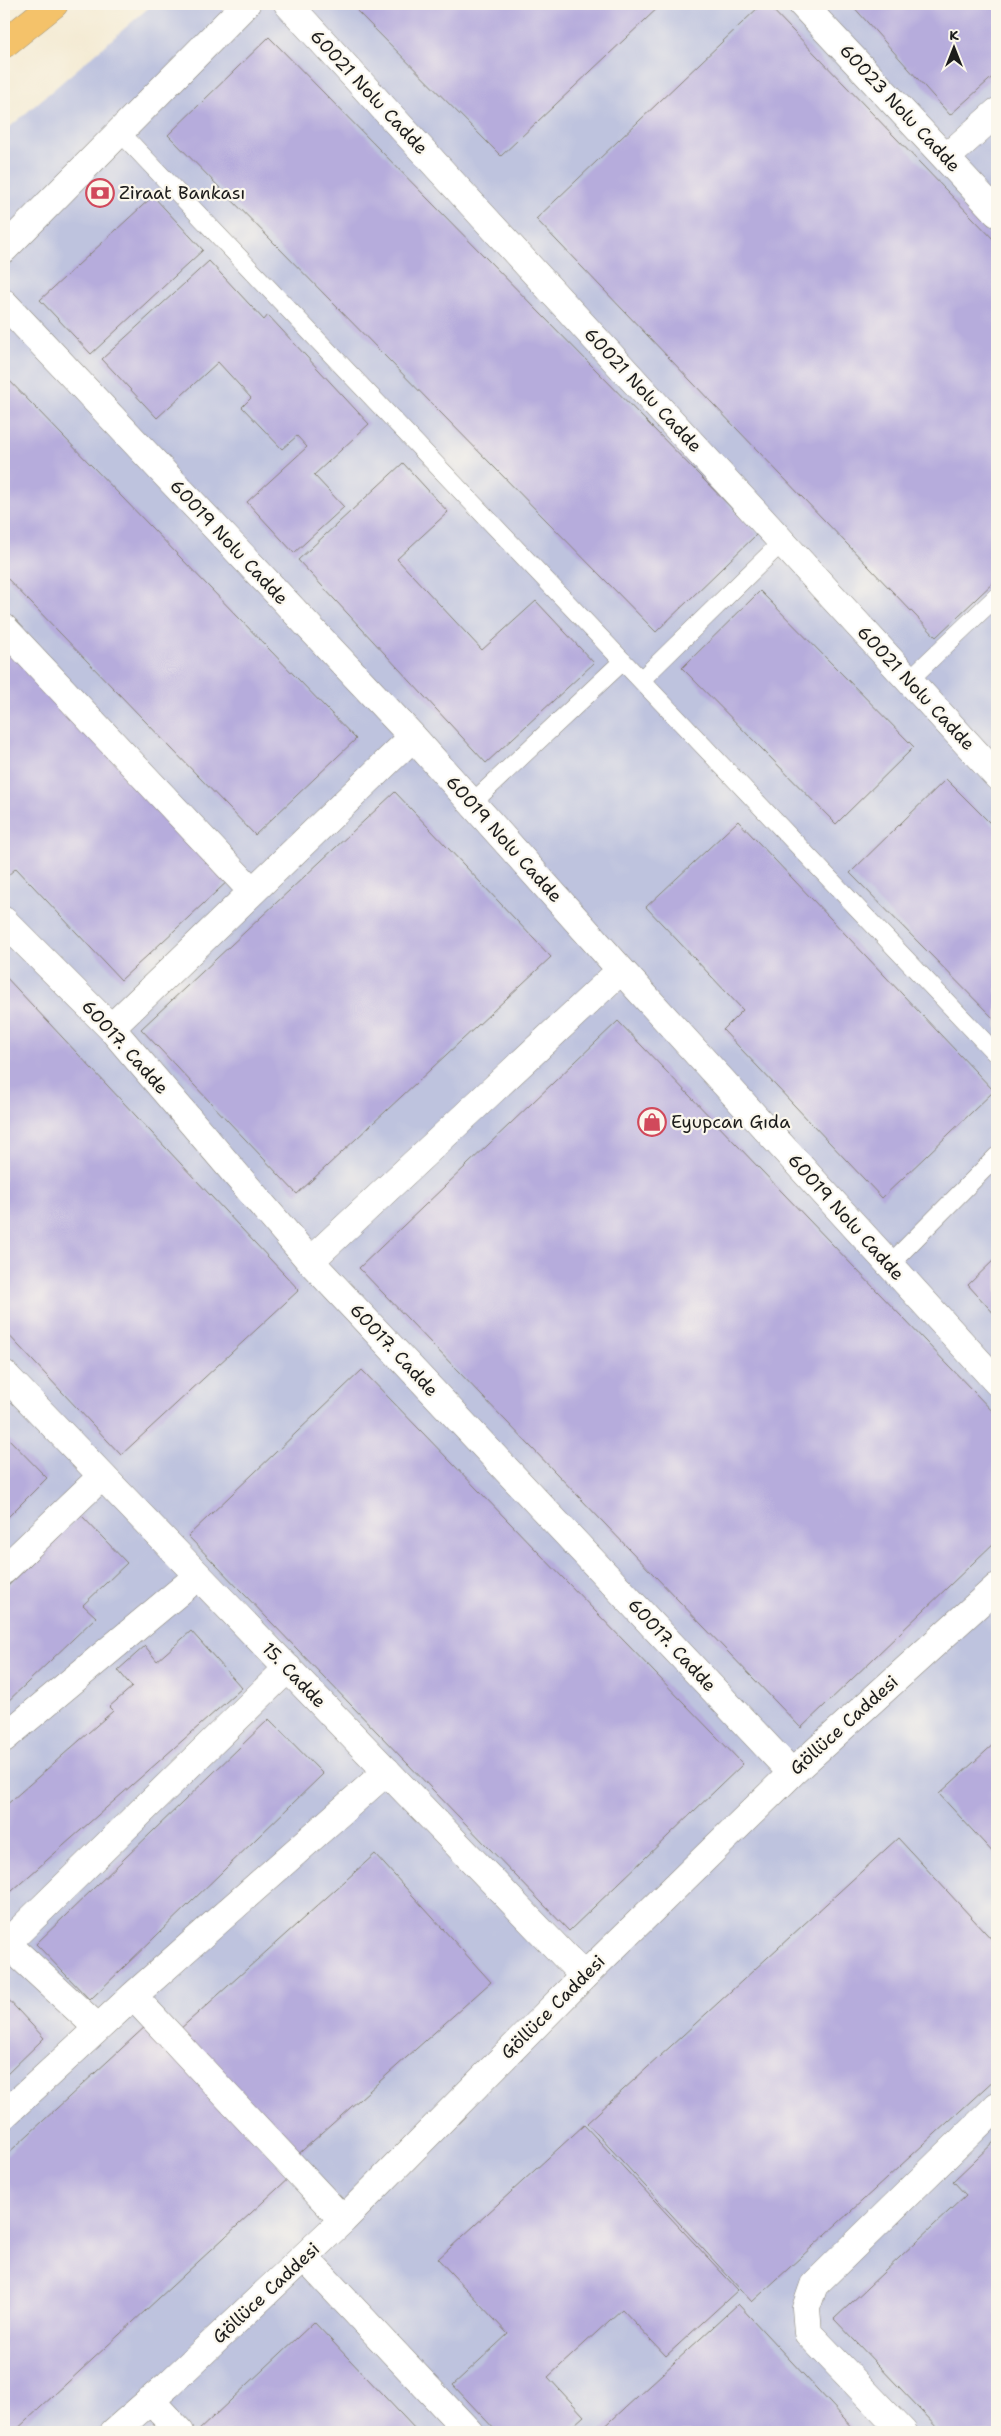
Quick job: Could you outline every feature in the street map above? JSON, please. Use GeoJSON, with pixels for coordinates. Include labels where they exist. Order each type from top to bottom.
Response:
{"type":"FeatureCollection","features":[{"type":"Feature","properties":{"kind":"highway"},"geometry":{"type":"LineString","coordinates":[[4,44],[52,6]]}},
{"type":"Feature","properties":{"kind":"street"},"geometry":{"type":"LineString","coordinates":[[4,249],[246,4]]}},
{"type":"Feature","properties":{"kind":"street","name":"60021 Nolu Cadde"},"geometry":{"type":"LineString","coordinates":[[288,4],[997,776]]}},
{"type":"Feature","properties":{"kind":"street","name":"60023 Nolu Cadde"},"geometry":{"type":"LineString","coordinates":[[802,4],[997,213]]}},
{"type":"Feature","properties":{"kind":"street"},"geometry":{"type":"LineString","coordinates":[[946,158],[997,112]]}},
{"type":"Feature","properties":{"kind":"street","name":"60019 Nolu Cadde"},"geometry":{"type":"LineString","coordinates":[[4,303],[413,737],[621,970],[997,1382]]}},
{"type":"Feature","properties":{"kind":"street"},"geometry":{"type":"LineString","coordinates":[[4,628],[252,891]]}},
{"type":"Feature","properties":{"kind":"street"},"geometry":{"type":"LineString","coordinates":[[111,1028],[413,737]]}},
{"type":"Feature","properties":{"kind":"street","name":"60017. Cadde"},"geometry":{"type":"LineString","coordinates":[[4,921],[111,1028],[310,1261],[792,1772]]}},
{"type":"Feature","properties":{"kind":"street"},"geometry":{"type":"LineString","coordinates":[[310,1261],[621,970]]}},
{"type":"Feature","properties":{"kind":"street","name":"15. Cadde"},"geometry":{"type":"LineString","coordinates":[[4,1374],[584,1976]]}},
{"type":"Feature","properties":{"kind":"street"},"geometry":{"type":"LineString","coordinates":[[4,1570],[102,1476]]}},
{"type":"Feature","properties":{"kind":"street"},"geometry":{"type":"LineString","coordinates":[[4,1738],[198,1576]]}},
{"type":"Feature","properties":{"kind":"street","name":"Göllüce Caddesi"},"geometry":{"type":"LineString","coordinates":[[114,2432],[343,2220],[584,1976],[792,1772],[997,1587]]}},
{"type":"Feature","properties":{"kind":"street"},"geometry":{"type":"LineString","coordinates":[[98,2028],[5,1942],[288,1668]]}},
{"type":"Feature","properties":{"kind":"street"},"geometry":{"type":"LineString","coordinates":[[4,2115],[133,1996],[387,1771]]}},
{"type":"Feature","properties":{"kind":"street"},"geometry":{"type":"LineString","coordinates":[[133,1996],[343,2220]]}},
{"type":"Feature","properties":{"kind":"street"},"geometry":{"type":"LineString","coordinates":[[903,2432],[808,2333],[806,2308],[809,2296],[814,2285],[997,2106]]}},
{"type":"Feature","properties":{"kind":"street"},"geometry":{"type":"LineString","coordinates":[[304,2257],[469,2432]]}},
{"type":"Feature","properties":{"kind":"street"},"geometry":{"type":"LineString","coordinates":[[150,2400],[180,2432]]}},
{"type":"Feature","properties":{"kind":"lane"},"geometry":{"type":"LineString","coordinates":[[120,132],[997,1055]]}},
{"type":"Feature","properties":{"kind":"lane"},"geometry":{"type":"LineString","coordinates":[[641,680],[782,542]]}},
{"type":"Feature","properties":{"kind":"lane"},"geometry":{"type":"LineString","coordinates":[[909,680],[997,596]]}},
{"type":"Feature","properties":{"kind":"lane"},"geometry":{"type":"LineString","coordinates":[[472,803],[623,661]]}},
{"type":"Feature","properties":{"kind":"lane"},"geometry":{"type":"LineString","coordinates":[[890,1264],[997,1156]]}},
{"type":"Feature","properties":{"kind":"shaded area"},"geometry":{"type":"Polygon","coordinates":[[[153,4],[997,4],[997,2432],[4,2432],[4,132],[153,4]]]}},
{"type":"Feature","properties":{"kind":"building"},"geometry":{"type":"Polygon","coordinates":[[[350,4],[662,4],[501,156],[350,4]]]}},
{"type":"Feature","properties":{"kind":"building"},"geometry":{"type":"Polygon","coordinates":[[[762,4],[767,4],[997,243],[997,579],[936,637],[536,219],[762,4]]]}},
{"type":"Feature","properties":{"kind":"building"},"geometry":{"type":"Polygon","coordinates":[[[851,4],[997,4],[997,73],[950,115],[851,4]]]}},
{"type":"Feature","properties":{"kind":"building"},"geometry":{"type":"Polygon","coordinates":[[[269,37],[757,534],[656,632],[168,135],[269,37]]]}},
{"type":"Feature","properties":{"kind":"building"},"geometry":{"type":"Polygon","coordinates":[[[153,196],[203,250],[91,354],[40,300],[153,196]]]}},
{"type":"Feature","properties":{"kind":"building"},"geometry":{"type":"Polygon","coordinates":[[[209,261],[264,320],[268,315],[369,424],[314,475],[344,507],[294,553],[247,502],[307,447],[297,436],[282,449],[242,407],[251,398],[218,362],[157,418],[102,359],[209,261]]]}},
{"type":"Feature","properties":{"kind":"building"},"geometry":{"type":"Polygon","coordinates":[[[4,375],[356,739],[255,835],[4,575],[4,375]]]}},
{"type":"Feature","properties":{"kind":"building"},"geometry":{"type":"Polygon","coordinates":[[[403,463],[448,512],[397,559],[482,650],[536,601],[594,663],[486,763],[298,560],[403,463]]]}},
{"type":"Feature","properties":{"kind":"building"},"geometry":{"type":"Polygon","coordinates":[[[760,591],[914,747],[836,824],[682,668],[760,591]]]}},
{"type":"Feature","properties":{"kind":"building"},"geometry":{"type":"Polygon","coordinates":[[[4,638],[230,879],[121,980],[16,868],[4,879],[4,638]]]}},
{"type":"Feature","properties":{"kind":"building"},"geometry":{"type":"Polygon","coordinates":[[[946,779],[997,830],[997,1022],[850,873],[946,779]]]}},
{"type":"Feature","properties":{"kind":"building"},"geometry":{"type":"Polygon","coordinates":[[[395,792],[551,957],[297,1194],[141,1029],[395,792]]]}},
{"type":"Feature","properties":{"kind":"building"},"geometry":{"type":"Polygon","coordinates":[[[738,821],[994,1091],[882,1198],[723,1030],[743,1010],[646,907],[738,821]]]}},
{"type":"Feature","properties":{"kind":"building"},"geometry":{"type":"Polygon","coordinates":[[[4,975],[299,1290],[121,1455],[4,1330],[4,975]]]}},
{"type":"Feature","properties":{"kind":"building"},"geometry":{"type":"Polygon","coordinates":[[[618,1021],[997,1416],[997,1540],[801,1728],[359,1268],[618,1021]]]}},
{"type":"Feature","properties":{"kind":"building"},"geometry":{"type":"Polygon","coordinates":[[[997,1257],[997,1317],[968,1285],[997,1257]]]}},
{"type":"Feature","properties":{"kind":"building"},"geometry":{"type":"Polygon","coordinates":[[[362,1370],[743,1764],[569,1931],[188,1536],[362,1370]]]}},
{"type":"Feature","properties":{"kind":"building"},"geometry":{"type":"Polygon","coordinates":[[[4,1434],[47,1478],[4,1521],[4,1434]]]}},
{"type":"Feature","properties":{"kind":"building"},"geometry":{"type":"Polygon","coordinates":[[[81,1515],[127,1563],[83,1605],[96,1617],[4,1705],[4,1590],[81,1515]]]}},
{"type":"Feature","properties":{"kind":"building"},"geometry":{"type":"Polygon","coordinates":[[[191,1631],[242,1688],[4,1898],[4,1807],[113,1711],[109,1707],[132,1687],[118,1670],[145,1646],[157,1661],[191,1631]]]}},
{"type":"Feature","properties":{"kind":"building"},"geometry":{"type":"Polygon","coordinates":[[[269,1719],[323,1774],[90,2000],[36,1944],[269,1719]]]}},
{"type":"Feature","properties":{"kind":"building"},"geometry":{"type":"Polygon","coordinates":[[[997,1741],[997,1857],[939,1794],[997,1741]]]}},
{"type":"Feature","properties":{"kind":"building"},"geometry":{"type":"Polygon","coordinates":[[[898,1838],[997,1945],[997,2077],[752,2302],[587,2123],[898,1838]]]}},
{"type":"Feature","properties":{"kind":"building"},"geometry":{"type":"Polygon","coordinates":[[[375,1854],[491,1982],[294,2158],[179,2030],[375,1854]]]}},
{"type":"Feature","properties":{"kind":"building"},"geometry":{"type":"Polygon","coordinates":[[[4,1995],[44,2038],[4,2077],[4,1995]]]}},
{"type":"Feature","properties":{"kind":"building"},"geometry":{"type":"Polygon","coordinates":[[[147,2025],[290,2177],[14,2432],[4,2432],[4,2157],[147,2025]]]}},
{"type":"Feature","properties":{"kind":"building"},"geometry":{"type":"Polygon","coordinates":[[[584,2125],[738,2290],[666,2356],[622,2309],[548,2377],[584,2416],[566,2432],[497,2432],[453,2385],[508,2334],[438,2259],[584,2125]]]}},
{"type":"Feature","properties":{"kind":"building"},"geometry":{"type":"Polygon","coordinates":[[[997,2139],[997,2432],[942,2432],[834,2319],[966,2195],[953,2181],[997,2139]]]}},
{"type":"Feature","properties":{"kind":"building"},"geometry":{"type":"Polygon","coordinates":[[[738,2304],[857,2432],[599,2432],[738,2304]]]}},
{"type":"Feature","properties":{"kind":"building"},"geometry":{"type":"Polygon","coordinates":[[[314,2322],[418,2432],[197,2432],[314,2322]]]}},
{"type":"Feature","properties":{"kind":"place","name":"Ziraat Bankası"},"geometry":{"type":"Point","coordinates":[100,193]}},
{"type":"Feature","properties":{"kind":"place","name":"Eyupcan Gıda"},"geometry":{"type":"Point","coordinates":[652,1122]}}]}
